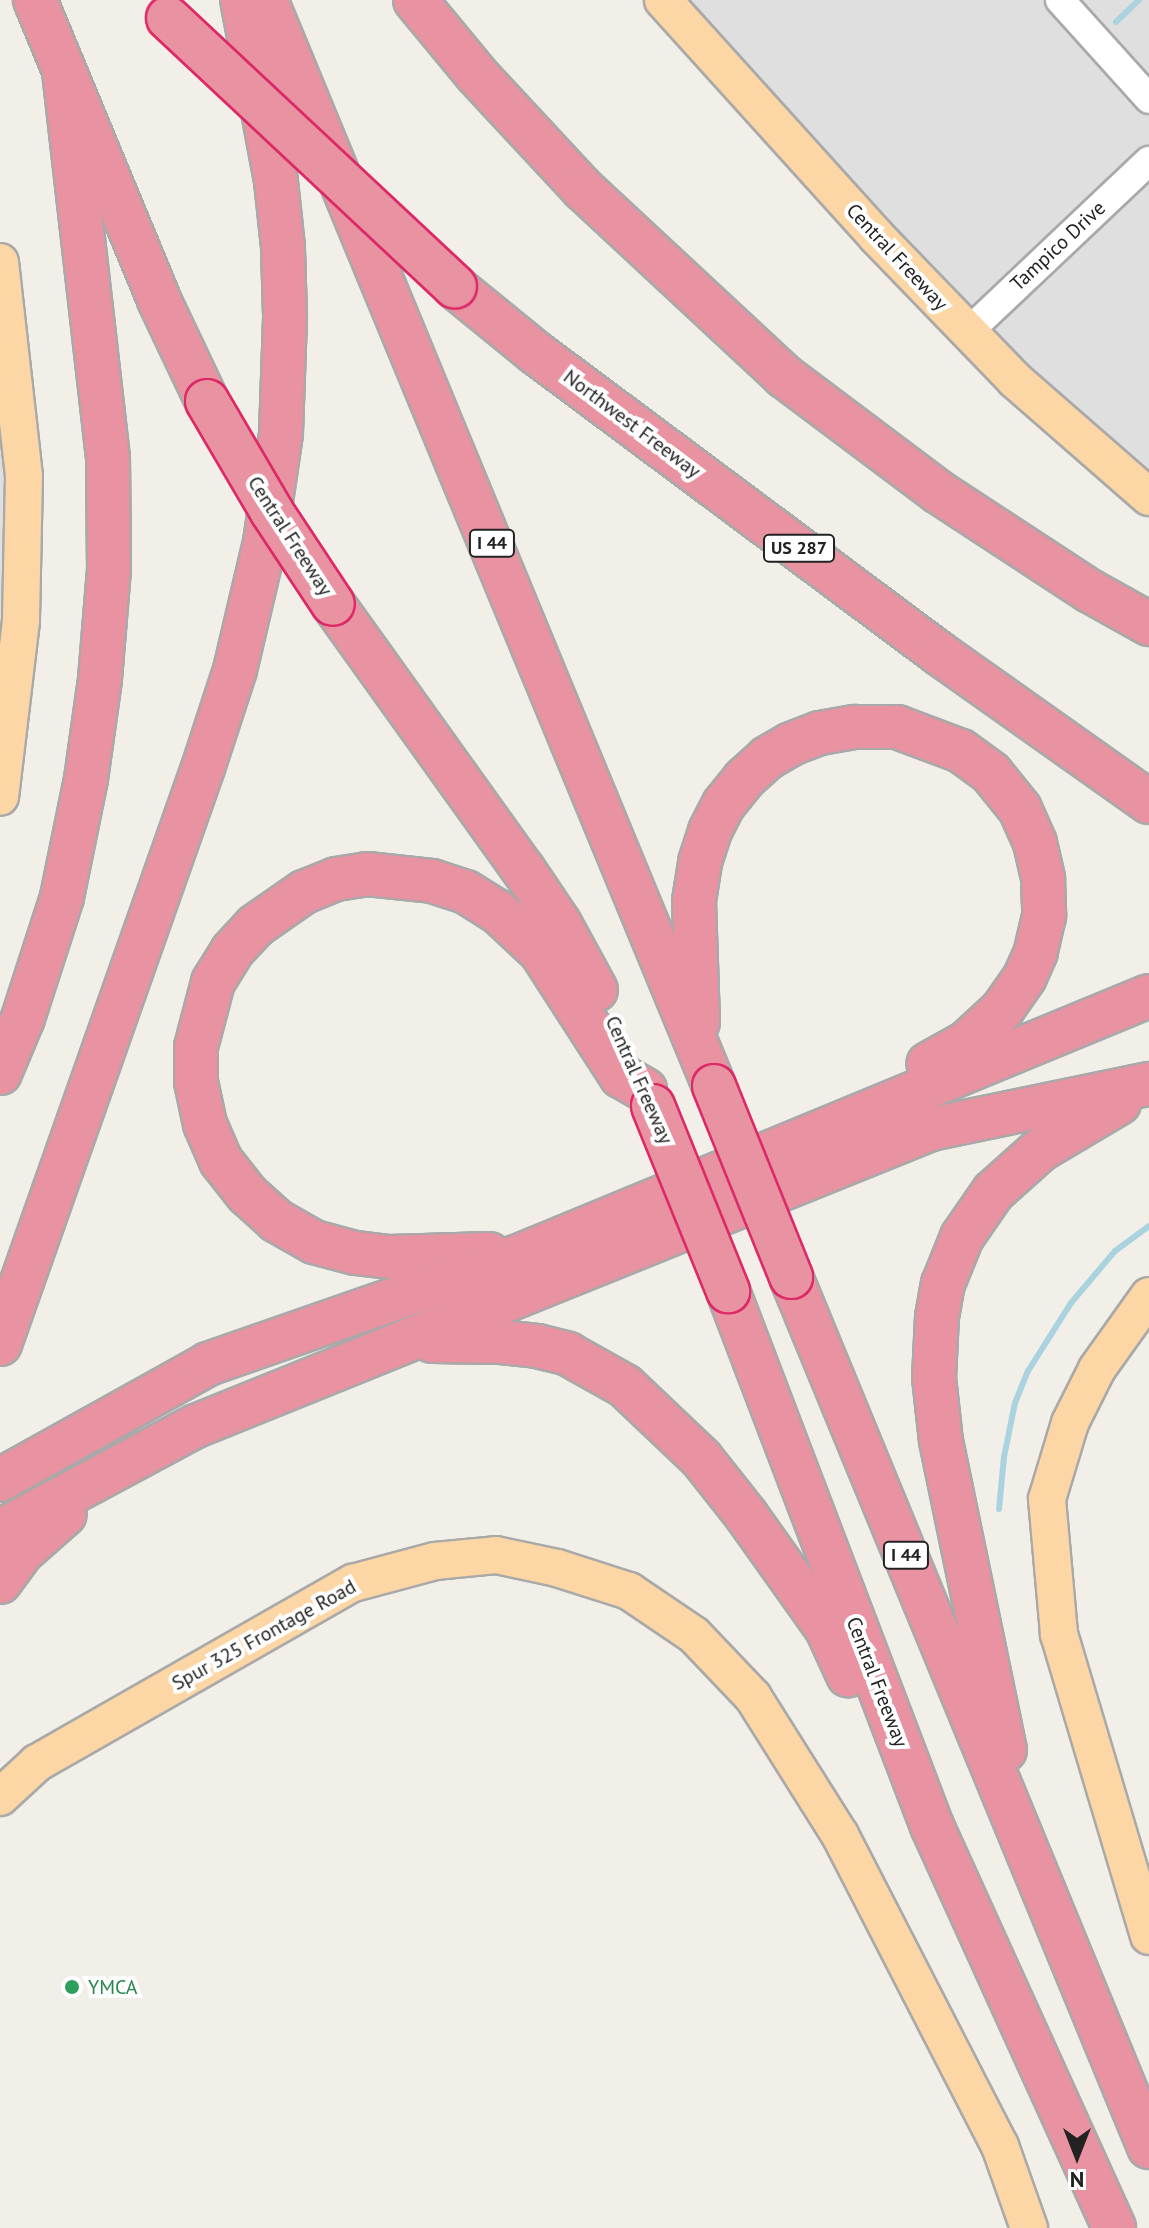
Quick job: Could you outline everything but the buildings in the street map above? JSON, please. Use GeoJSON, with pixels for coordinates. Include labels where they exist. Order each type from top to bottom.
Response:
{"type":"FeatureCollection","features":[{"type":"Feature","properties":{"kind":"highway","name":"Central Freeway"},"geometry":{"type":"LineString","coordinates":[[35,0],[159,300],[207,401],[272,512],[333,604],[486,814],[560,924],[614,1022],[649,1098],[728,1291],[932,1826],[1114,2228]]}},
{"type":"Feature","properties":{"kind":"highway"},"geometry":{"type":"LineString","coordinates":[[0,1344],[203,768],[235,670],[265,542],[281,433],[285,316],[283,247],[276,181],[242,0]]}},
{"type":"Feature","properties":{"kind":"highway","name":"I 44"},"geometry":{"type":"LineString","coordinates":[[266,0],[1149,2147]]}},
{"type":"Feature","properties":{"kind":"highway"},"geometry":{"type":"LineString","coordinates":[[415,0],[477,75],[584,190],[784,376],[937,491],[1090,591],[1149,624]]}},
{"type":"Feature","properties":{"kind":"highway","name":"Northwest Freeway"},"geometry":{"type":"LineString","coordinates":[[161,9],[455,287],[536,353],[940,654],[1149,802]]}},
{"type":"Feature","properties":{"kind":"highway"},"geometry":{"type":"LineString","coordinates":[[0,1073],[23,1018],[62,897],[86,779],[100,679],[109,570],[108,458],[64,72]]}},
{"type":"Feature","properties":{"kind":"highway"},"geometry":{"type":"LineString","coordinates":[[698,1045],[694,901],[700,862],[710,831],[744,779],[767,758],[791,744],[820,733],[855,727],[897,727],[961,751],[991,773],[1020,809],[1035,843],[1043,879],[1044,916],[1036,952],[1003,1009],[966,1043],[849,1106],[830,1126]]}},
{"type":"Feature","properties":{"kind":"highway"},"geometry":{"type":"LineString","coordinates":[[526,1253],[389,1257],[355,1253],[314,1242],[277,1221],[247,1194],[221,1161],[205,1124],[196,1082],[201,1019],[213,982],[232,951],[276,908],[336,879],[367,874],[402,876],[466,892],[497,911],[541,952],[621,1076],[649,1098]]}},
{"type":"Feature","properties":{"kind":"highway"},"geometry":{"type":"LineString","coordinates":[[0,1480],[208,1364],[526,1253],[1149,996]]}},
{"type":"Feature","properties":{"kind":"highway"},"geometry":{"type":"LineString","coordinates":[[0,1531],[196,1426],[931,1129],[1149,1085]]}},
{"type":"Feature","properties":{"kind":"highway"},"geometry":{"type":"LineString","coordinates":[[1020,1833],[987,1651],[941,1441],[934,1378],[937,1317],[943,1284],[962,1237],[993,1192],[1040,1150],[1149,1085]]}},
{"type":"Feature","properties":{"kind":"highway"},"geometry":{"type":"LineString","coordinates":[[411,1341],[501,1342],[568,1354],[625,1386],[663,1420],[701,1458],[746,1515],[827,1629],[895,1779],[932,1826]]}},
{"type":"Feature","properties":{"kind":"highway"},"geometry":{"type":"LineString","coordinates":[[0,1582],[22,1552],[130,1459]]}},
{"type":"Feature","properties":{"kind":"main road","name":"Central Freeway"},"geometry":{"type":"LineString","coordinates":[[663,0],[968,332],[1015,380],[1149,497]]}},
{"type":"Feature","properties":{"kind":"main road"},"geometry":{"type":"LineString","coordinates":[[0,262],[24,505],[21,621],[2,782]]}},
{"type":"Feature","properties":{"kind":"main road"},"geometry":{"type":"LineString","coordinates":[[1149,1296],[1097,1369],[1070,1423],[1047,1499],[1059,1634],[1149,1936]]}},
{"type":"Feature","properties":{"kind":"main road","name":"Spur 325 Frontage Road"},"geometry":{"type":"LineString","coordinates":[[0,1797],[37,1763],[353,1583],[435,1561],[496,1555],[557,1568],[629,1591],[694,1635],[753,1697],[840,1835],[1000,2146],[1029,2228]]}},
{"type":"Feature","properties":{"kind":"street"},"geometry":{"type":"LineString","coordinates":[[1060,0],[1149,99]]}},
{"type":"Feature","properties":{"kind":"street","name":"Tampico Drive"},"geometry":{"type":"LineString","coordinates":[[968,332],[1149,161]]}},
{"type":"Feature","properties":{"kind":"shaded area"},"geometry":{"type":"Polygon","coordinates":[[[674,0],[1149,0],[1149,484],[1094,439],[674,0]]]}},
{"type":"Feature","properties":{"kind":"shaded area"},"geometry":{"type":"Polygon","coordinates":[[[0,355],[11,517],[0,689],[0,355]]]}},
{"type":"Feature","properties":{"kind":"waterway"},"geometry":{"type":"LineString","coordinates":[[1116,22],[1139,0]]}},
{"type":"Feature","properties":{"kind":"waterway"},"geometry":{"type":"LineString","coordinates":[[999,1509],[1004,1457],[1015,1403],[1028,1371],[1071,1303],[1115,1251],[1149,1226]]}},
{"type":"Feature","properties":{"kind":"place","name":"YMCA"},"geometry":{"type":"Point","coordinates":[72,1987]}}]}
